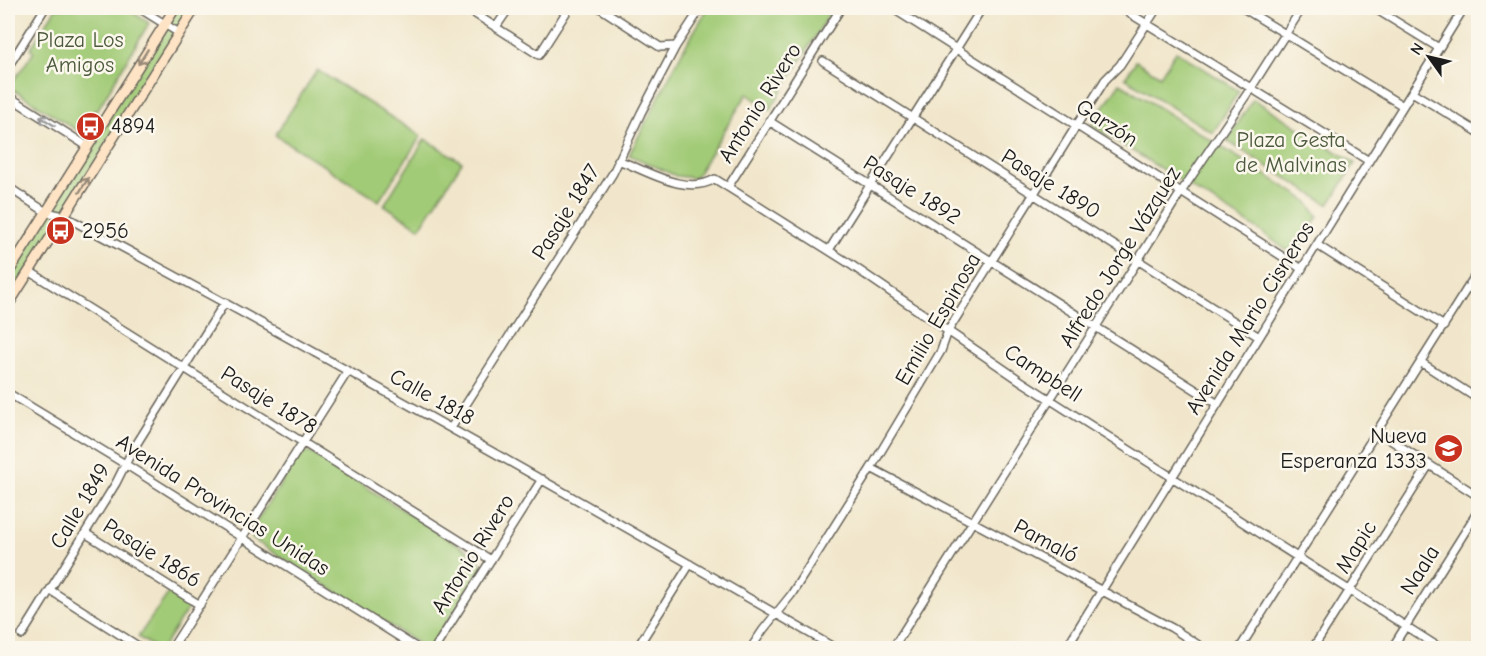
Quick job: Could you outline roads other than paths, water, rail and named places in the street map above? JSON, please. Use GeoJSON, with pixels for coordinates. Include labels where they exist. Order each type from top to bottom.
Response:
{"type":"FeatureCollection","features":[{"type":"Feature","properties":{"kind":"main road"},"geometry":{"type":"LineString","coordinates":[[8,273],[174,8]]}},
{"type":"Feature","properties":{"kind":"main road"},"geometry":{"type":"LineString","coordinates":[[8,305],[195,8]]}},
{"type":"Feature","properties":{"kind":"street"},"geometry":{"type":"LineString","coordinates":[[8,67],[45,8]]}},
{"type":"Feature","properties":{"kind":"street"},"geometry":{"type":"LineString","coordinates":[[140,8],[179,33]]}},
{"type":"Feature","properties":{"kind":"street"},"geometry":{"type":"LineString","coordinates":[[466,8],[539,55],[569,8]]}},
{"type":"Feature","properties":{"kind":"street"},"geometry":{"type":"LineString","coordinates":[[496,27],[509,8]]}},
{"type":"Feature","properties":{"kind":"street"},"geometry":{"type":"LineString","coordinates":[[600,8],[660,47],[676,46]]}},
{"type":"Feature","properties":{"kind":"street","name":"Pasaje 1847"},"geometry":{"type":"LineString","coordinates":[[451,428],[601,192],[676,46],[701,8]]}},
{"type":"Feature","properties":{"kind":"street","name":"Antonio Rivero"},"geometry":{"type":"LineString","coordinates":[[728,187],[841,8]]}},
{"type":"Feature","properties":{"kind":"street","name":"Garzón"},"geometry":{"type":"LineString","coordinates":[[892,8],[1302,269]]}},
{"type":"Feature","properties":{"kind":"street"},"geometry":{"type":"LineString","coordinates":[[829,250],[982,8]]}},
{"type":"Feature","properties":{"kind":"street"},"geometry":{"type":"LineString","coordinates":[[1121,8],[1369,161]]}},
{"type":"Feature","properties":{"kind":"street","name":"Emilio Espinosa"},"geometry":{"type":"LineString","coordinates":[[751,648],[791,595],[871,468],[941,351],[948,331],[991,261],[1105,80],[1120,65],[1157,8]]}},
{"type":"Feature","properties":{"kind":"street"},"geometry":{"type":"LineString","coordinates":[[1243,8],[1403,106]]}},
{"type":"Feature","properties":{"kind":"street","name":"Alfredo Jorge Vázquez"},"geometry":{"type":"LineString","coordinates":[[894,648],[1181,192],[1302,8]]}},
{"type":"Feature","properties":{"kind":"street"},"geometry":{"type":"LineString","coordinates":[[1374,8],[1439,48]]}},
{"type":"Feature","properties":{"kind":"street","name":"Avenida Mario Cisneros"},"geometry":{"type":"LineString","coordinates":[[1066,648],[1464,8]]}},
{"type":"Feature","properties":{"kind":"street","name":"Pasaje 1890"},"geometry":{"type":"LineString","coordinates":[[823,62],[1259,338]]}},
{"type":"Feature","properties":{"kind":"street"},"geometry":{"type":"LineString","coordinates":[[1412,92],[1478,131]]}},
{"type":"Feature","properties":{"kind":"street"},"geometry":{"type":"LineString","coordinates":[[8,96],[87,146]]}},
{"type":"Feature","properties":{"kind":"street","name":"Pasaje 1892"},"geometry":{"type":"LineString","coordinates":[[769,121],[1218,404]]}},
{"type":"Feature","properties":{"kind":"street","name":"Campbell"},"geometry":{"type":"LineString","coordinates":[[618,160],[681,185],[704,185],[715,179],[829,250],[1050,400],[1440,648]]}},
{"type":"Feature","properties":{"kind":"street","name":"Calle 1818"},"geometry":{"type":"LineString","coordinates":[[8,187],[46,212],[64,216],[451,428],[835,648]]}},
{"type":"Feature","properties":{"kind":"street"},"geometry":{"type":"LineString","coordinates":[[1317,245],[1444,326]]}},
{"type":"Feature","properties":{"kind":"street","name":"Pasaje 1878"},"geometry":{"type":"LineString","coordinates":[[29,271],[490,560]]}},
{"type":"Feature","properties":{"kind":"street"},"geometry":{"type":"LineString","coordinates":[[1240,648],[1479,271]]}},
{"type":"Feature","properties":{"kind":"street","name":"Calle 1849"},"geometry":{"type":"LineString","coordinates":[[22,635],[225,303]]}},
{"type":"Feature","properties":{"kind":"street"},"geometry":{"type":"LineString","coordinates":[[1422,363],[1476,397],[1479,387]]}},
{"type":"Feature","properties":{"kind":"street"},"geometry":{"type":"LineString","coordinates":[[172,648],[348,371]]}},
{"type":"Feature","properties":{"kind":"street","name":"Avenida Provincias Unidas"},"geometry":{"type":"LineString","coordinates":[[8,393],[417,648]]}},
{"type":"Feature","properties":{"kind":"street"},"geometry":{"type":"LineString","coordinates":[[1378,432],[1479,495]]}},
{"type":"Feature","properties":{"kind":"street","name":"Mapic"},"geometry":{"type":"LineString","coordinates":[[1313,648],[1429,465]]}},
{"type":"Feature","properties":{"kind":"street","name":"Pamaló"},"geometry":{"type":"LineString","coordinates":[[871,468],[1172,628],[1203,648]]}},
{"type":"Feature","properties":{"kind":"street","name":"Antonio Rivero"},"geometry":{"type":"LineString","coordinates":[[435,648],[542,479]]}},
{"type":"Feature","properties":{"kind":"street","name":"Naala"},"geometry":{"type":"LineString","coordinates":[[1392,648],[1479,511]]}},
{"type":"Feature","properties":{"kind":"street","name":"Pasaje 1866"},"geometry":{"type":"LineString","coordinates":[[85,533],[200,605]]}},
{"type":"Feature","properties":{"kind":"street"},"geometry":{"type":"LineString","coordinates":[[637,648],[690,564]]}},
{"type":"Feature","properties":{"kind":"street"},"geometry":{"type":"LineString","coordinates":[[50,590],[141,648]]}},
{"type":"Feature","properties":{"kind":"street"},"geometry":{"type":"LineString","coordinates":[[1475,648],[1479,643]]}},
{"type":"Feature","properties":{"kind":"place","name":"4894"},"geometry":{"type":"Point","coordinates":[90,126]}},
{"type":"Feature","properties":{"kind":"place","name":"2956"},"geometry":{"type":"Point","coordinates":[61,231]}},
{"type":"Feature","properties":{"kind":"place","name":"Nueva Esperanza 1333"},"geometry":{"type":"Point","coordinates":[1448,449]}},
{"type":"Feature","properties":{"kind":"park label","name":"Plaza Los Amigos"},"geometry":{"type":"Point","coordinates":[80,52]}},
{"type":"Feature","properties":{"kind":"park label","name":"Plaza Gesta de Malvinas"},"geometry":{"type":"Point","coordinates":[1291,152]}}]}
